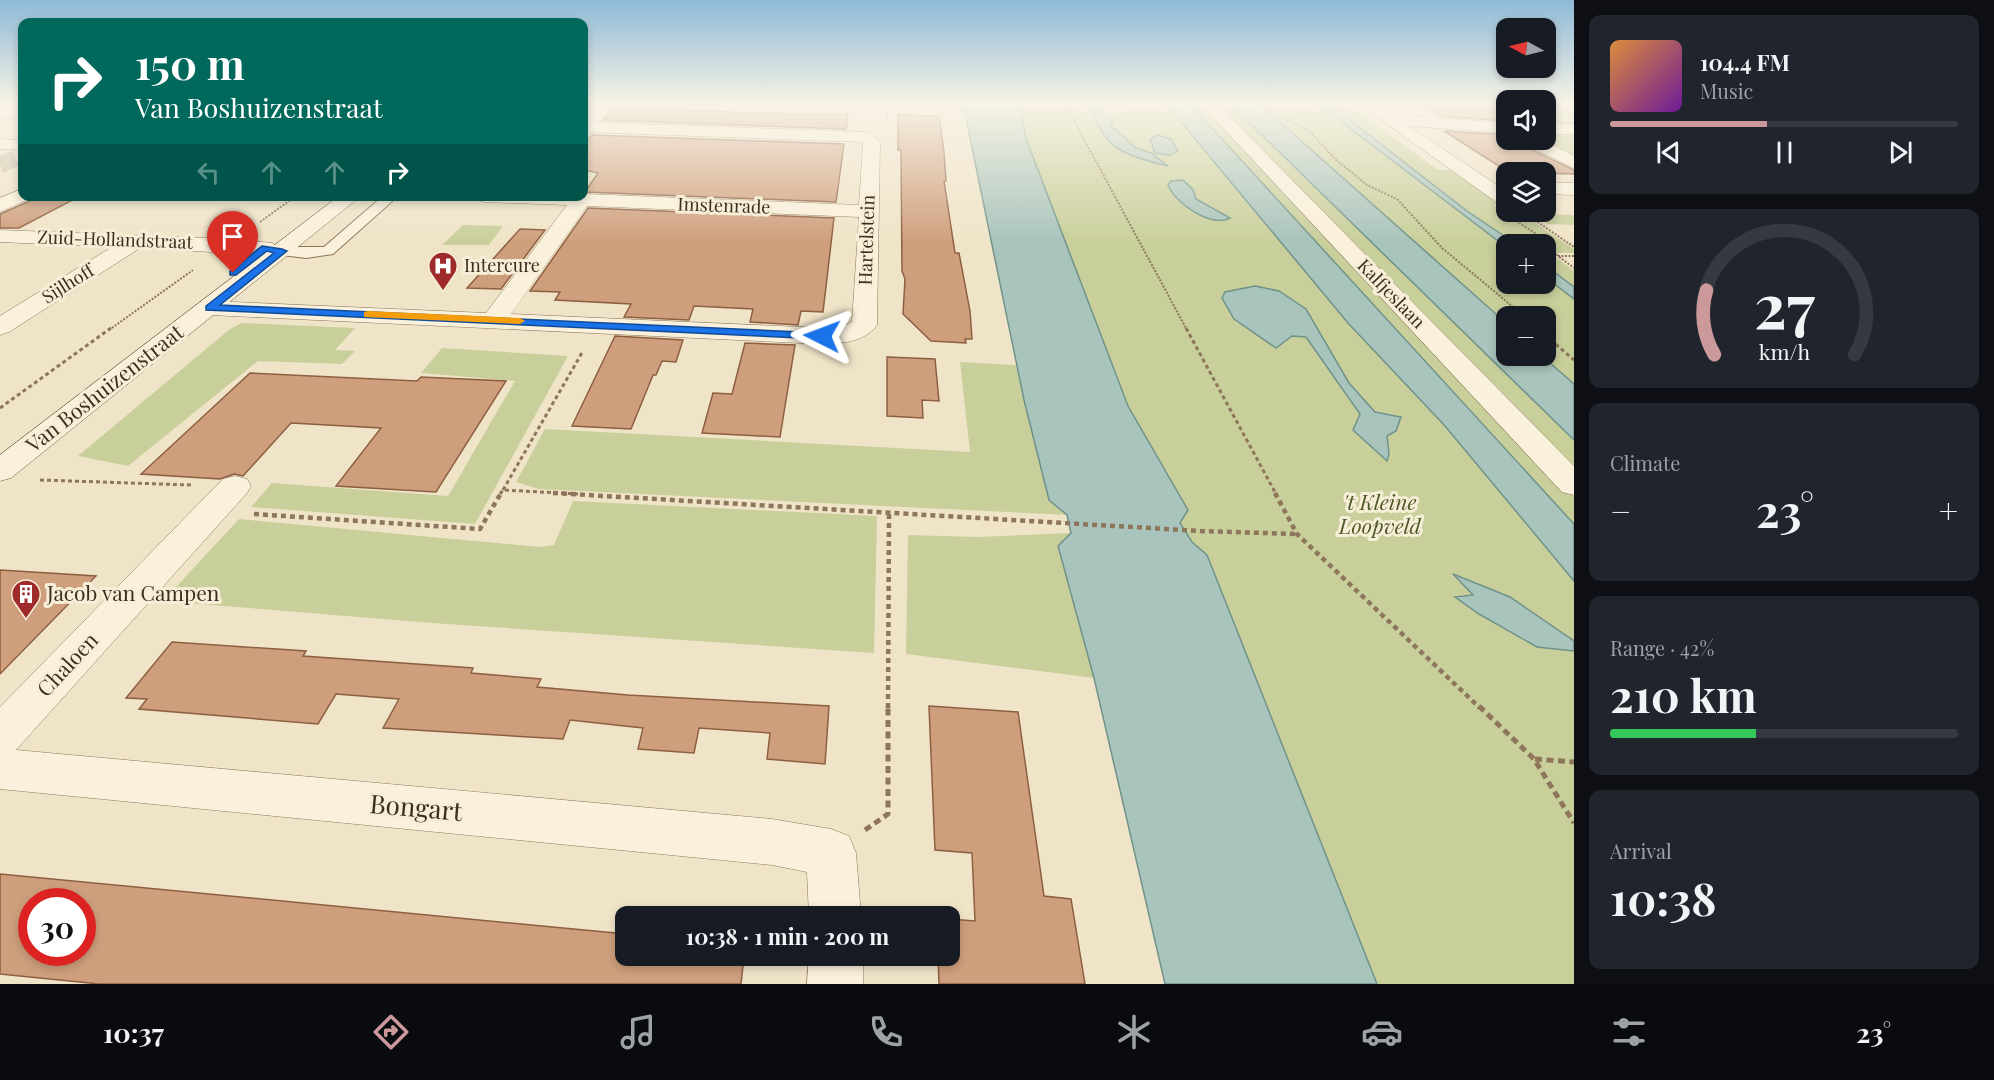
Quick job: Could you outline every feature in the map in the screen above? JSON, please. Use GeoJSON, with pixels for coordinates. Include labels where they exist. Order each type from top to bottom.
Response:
{"type":"FeatureCollection","features":[{"type":"Feature","properties":{"kind":"street","name":"Hartelstein"},"geometry":{"type":"LineString","coordinates":[[598,324],[822,336],[846,334],[864,325],[867,211],[871,150]]}},
{"type":"Feature","properties":{"kind":"street","name":"Kalfjeslaan"},"geometry":{"type":"LineString","coordinates":[[1252,150],[1574,485]]}},
{"type":"Feature","properties":{"kind":"street"},"geometry":{"type":"LineString","coordinates":[[1433,150],[1496,193]]}},
{"type":"Feature","properties":{"kind":"street"},"geometry":{"type":"LineString","coordinates":[[1550,150],[1574,163]]}},
{"type":"Feature","properties":{"kind":"street"},"geometry":{"type":"LineString","coordinates":[[1485,186],[1496,187]]}},
{"type":"Feature","properties":{"kind":"street"},"geometry":{"type":"LineString","coordinates":[[1556,188],[1574,189]]}},
{"type":"Feature","properties":{"kind":"street"},"geometry":{"type":"LineString","coordinates":[[0,206],[18,197]]}},
{"type":"Feature","properties":{"kind":"street","name":"Imstenrade"},"geometry":{"type":"LineString","coordinates":[[588,200],[867,211]]}},
{"type":"Feature","properties":{"kind":"street","name":"Van Boshuizenstraat"},"geometry":{"type":"LineString","coordinates":[[274,250],[328,201]]}},
{"type":"Feature","properties":{"kind":"street","name":"Van Boshuizenstraat"},"geometry":{"type":"LineString","coordinates":[[0,450],[345,201]]}},
{"type":"Feature","properties":{"kind":"street"},"geometry":{"type":"LineString","coordinates":[[494,320],[580,201]]}},
{"type":"Feature","properties":{"kind":"street","name":"Zuid-Hollandstraat"},"geometry":{"type":"LineString","coordinates":[[0,236],[229,245],[274,250]]}},
{"type":"Feature","properties":{"kind":"street","name":"Sijlhoff"},"geometry":{"type":"LineString","coordinates":[[0,327],[136,241]]}},
{"type":"Feature","properties":{"kind":"street"},"geometry":{"type":"LineString","coordinates":[[199,307],[598,324]]}},
{"type":"Feature","properties":{"kind":"street","name":"Van Boshuizenstraat"},"geometry":{"type":"LineString","coordinates":[[0,471],[199,307]]}},
{"type":"Feature","properties":{"kind":"street","name":"Chaloen"},"geometry":{"type":"LineString","coordinates":[[0,737],[223,499]]}},
{"type":"Feature","properties":{"kind":"street","name":"Bongart"},"geometry":{"type":"LineString","coordinates":[[0,769],[772,842],[831,853]]}},
{"type":"Feature","properties":{"kind":"street"},"geometry":{"type":"LineString","coordinates":[[831,853],[835,906]]}},
{"type":"Feature","properties":{"kind":"street"},"geometry":{"type":"LineString","coordinates":[[835,984],[836,966]]}},
{"type":"Feature","properties":{"kind":"lane"},"geometry":{"type":"LineString","coordinates":[[274,250],[306,254],[328,251],[386,201]]}},
{"type":"Feature","properties":{"kind":"path"},"geometry":{"type":"LineString","coordinates":[[1090,150],[1297,534],[1534,759],[1574,823]]}},
{"type":"Feature","properties":{"kind":"path"},"geometry":{"type":"LineString","coordinates":[[1327,150],[1367,185],[1397,199],[1442,248],[1512,306]]}},
{"type":"Feature","properties":{"kind":"path"},"geometry":{"type":"LineString","coordinates":[[0,408],[289,201]]}},
{"type":"Feature","properties":{"kind":"path"},"geometry":{"type":"LineString","coordinates":[[1538,222],[1574,247]]}},
{"type":"Feature","properties":{"kind":"path"},"geometry":{"type":"LineString","coordinates":[[1574,256],[1558,256],[1574,268]]}},
{"type":"Feature","properties":{"kind":"path"},"geometry":{"type":"LineString","coordinates":[[35,480],[480,529],[598,324]]}},
{"type":"Feature","properties":{"kind":"path"},"geometry":{"type":"LineString","coordinates":[[1556,344],[1574,360]]}},
{"type":"Feature","properties":{"kind":"path"},"geometry":{"type":"LineString","coordinates":[[503,490],[1200,531],[1297,534]]}},
{"type":"Feature","properties":{"kind":"path"},"geometry":{"type":"LineString","coordinates":[[831,853],[888,814],[889,513]]}},
{"type":"Feature","properties":{"kind":"path"},"geometry":{"type":"LineString","coordinates":[[1534,759],[1574,762]]}},
{"type":"Feature","properties":{"kind":"green space","name":"'t Kleine Loopveld"},"geometry":{"type":"Polygon","coordinates":[[[1027,150],[1280,150],[1496,357],[1496,366],[1505,366],[1574,432],[1574,984],[1361,984],[1128,419],[1027,150]]]}},
{"type":"Feature","properties":{"kind":"green space"},"geometry":{"type":"Polygon","coordinates":[[[1310,150],[1381,150],[1496,236],[1496,294],[1556,294],[1556,280],[1574,294],[1574,385],[1552,366],[1556,366],[1556,306],[1496,306],[1496,316],[1310,150]]]}},
{"type":"Feature","properties":{"kind":"green space"},"geometry":{"type":"Polygon","coordinates":[[[1388,150],[1411,150],[1438,170],[1453,170],[1496,199],[1496,205],[1494,205],[1496,206],[1496,222],[1534,222],[1552,234],[1501,234],[1467,211],[1388,150]]]}},
{"type":"Feature","properties":{"kind":"green space"},"geometry":{"type":"Polygon","coordinates":[[[1557,150],[1574,150],[1574,159],[1557,150]]]}},
{"type":"Feature","properties":{"kind":"green space"},"geometry":{"type":"Polygon","coordinates":[[[1556,214],[1574,215],[1574,225],[1545,222],[1556,222],[1556,214]]]}},
{"type":"Feature","properties":{"kind":"green space"},"geometry":{"type":"Polygon","coordinates":[[[463,225],[503,226],[489,245],[442,245],[463,225]]]}},
{"type":"Feature","properties":{"kind":"green space"},"geometry":{"type":"Polygon","coordinates":[[[1556,237],[1574,249],[1574,253],[1556,253],[1556,237]]]}},
{"type":"Feature","properties":{"kind":"green space"},"geometry":{"type":"Polygon","coordinates":[[[1556,258],[1574,271],[1574,287],[1556,273],[1556,258]]]}},
{"type":"Feature","properties":{"kind":"green space"},"geometry":{"type":"Polygon","coordinates":[[[242,323],[355,328],[335,350],[355,351],[342,364],[258,361],[128,466],[78,456],[230,329],[242,323]]]}},
{"type":"Feature","properties":{"kind":"green space"},"geometry":{"type":"Polygon","coordinates":[[[442,348],[568,356],[475,524],[251,507],[272,483],[448,496],[515,381],[421,373],[442,348]]]}},
{"type":"Feature","properties":{"kind":"green space"},"geometry":{"type":"Polygon","coordinates":[[[960,362],[1016,365],[1049,499],[1067,515],[539,489],[516,482],[545,429],[970,452],[960,362]]]}},
{"type":"Feature","properties":{"kind":"green space"},"geometry":{"type":"Polygon","coordinates":[[[573,501],[877,516],[874,653],[432,623],[163,601],[239,519],[539,547],[554,545],[573,501]]]}},
{"type":"Feature","properties":{"kind":"green space"},"geometry":{"type":"Polygon","coordinates":[[[1071,533],[1058,547],[1094,678],[906,654],[908,535],[978,537],[1071,533]]]}},
{"type":"Feature","properties":{"kind":"water"},"geometry":{"type":"Polygon","coordinates":[[[972,150],[1030,150],[1128,406],[1188,510],[1180,523],[1192,542],[1207,555],[1377,984],[1165,984],[1094,678],[1058,546],[1071,533],[1067,515],[1049,500],[1024,400],[972,150]]]}},
{"type":"Feature","properties":{"kind":"water"},"geometry":{"type":"Polygon","coordinates":[[[1120,150],[1142,150],[1151,153],[1168,166],[1151,162],[1120,150]]]}},
{"type":"Feature","properties":{"kind":"water"},"geometry":{"type":"Polygon","coordinates":[[[1154,150],[1178,151],[1170,155],[1155,153],[1154,150]]]}},
{"type":"Feature","properties":{"kind":"water"},"geometry":{"type":"Polygon","coordinates":[[[1204,150],[1232,150],[1574,524],[1574,581],[1445,426],[1348,323],[1204,150]]]}},
{"type":"Feature","properties":{"kind":"water"},"geometry":{"type":"Polygon","coordinates":[[[1277,150],[1312,150],[1496,314],[1496,364],[1277,150]]]}},
{"type":"Feature","properties":{"kind":"water"},"geometry":{"type":"Polygon","coordinates":[[[1378,150],[1388,150],[1467,211],[1501,234],[1496,234],[1496,239],[1378,150]]]}},
{"type":"Feature","properties":{"kind":"water"},"geometry":{"type":"Polygon","coordinates":[[[1183,180],[1193,190],[1196,199],[1230,218],[1213,220],[1186,206],[1168,185],[1171,181],[1183,180]]]}},
{"type":"Feature","properties":{"kind":"water"},"geometry":{"type":"Polygon","coordinates":[[[1556,273],[1574,287],[1574,299],[1556,285],[1556,273]]]}},
{"type":"Feature","properties":{"kind":"water"},"geometry":{"type":"Polygon","coordinates":[[[1255,286],[1279,291],[1306,309],[1349,383],[1375,412],[1401,417],[1396,431],[1387,436],[1389,454],[1387,461],[1353,430],[1360,414],[1306,337],[1292,336],[1276,348],[1234,319],[1222,298],[1225,292],[1255,286]]]}},
{"type":"Feature","properties":{"kind":"water"},"geometry":{"type":"Polygon","coordinates":[[[1498,366],[1553,366],[1574,384],[1574,440],[1498,366]]]}},
{"type":"Feature","properties":{"kind":"water"},"geometry":{"type":"Polygon","coordinates":[[[1453,574],[1510,597],[1574,641],[1574,651],[1537,647],[1479,614],[1455,597],[1473,595],[1453,574]]]}},
{"type":"Feature","properties":{"kind":"building"},"geometry":{"type":"Polygon","coordinates":[[[588,150],[843,150],[836,202],[588,192],[588,188],[598,173],[588,171],[588,150]]]}},
{"type":"Feature","properties":{"kind":"building"},"geometry":{"type":"Polygon","coordinates":[[[898,150],[944,150],[946,181],[944,181],[955,253],[959,253],[970,311],[972,339],[965,339],[966,343],[931,341],[903,314],[905,279],[902,271],[901,150],[898,150]]]}},
{"type":"Feature","properties":{"kind":"building"},"geometry":{"type":"Polygon","coordinates":[[[1474,150],[1532,150],[1574,170],[1574,174],[1556,173],[1556,162],[1496,162],[1496,164],[1474,150]]]}},
{"type":"Feature","properties":{"kind":"building"},"geometry":{"type":"Polygon","coordinates":[[[30,201],[70,201],[19,228],[0,228],[0,214],[30,201]]]}},
{"type":"Feature","properties":{"kind":"building"},"geometry":{"type":"Polygon","coordinates":[[[588,208],[834,218],[823,312],[801,311],[798,325],[750,322],[753,309],[694,306],[689,320],[624,317],[631,304],[555,300],[560,292],[530,291],[588,208]]]}},
{"type":"Feature","properties":{"kind":"building"},"geometry":{"type":"Polygon","coordinates":[[[520,229],[545,230],[501,289],[467,288],[520,229]]]}},
{"type":"Feature","properties":{"kind":"building"},"geometry":{"type":"Polygon","coordinates":[[[615,336],[683,340],[676,362],[662,361],[656,375],[653,375],[631,429],[572,426],[615,336]]]}},
{"type":"Feature","properties":{"kind":"building"},"geometry":{"type":"Polygon","coordinates":[[[745,343],[795,345],[780,437],[702,433],[713,393],[732,394],[745,343]]]}},
{"type":"Feature","properties":{"kind":"building"},"geometry":{"type":"Polygon","coordinates":[[[887,357],[935,359],[939,401],[922,400],[923,418],[887,416],[887,357]]]}},
{"type":"Feature","properties":{"kind":"building"},"geometry":{"type":"Polygon","coordinates":[[[250,373],[417,381],[421,377],[506,381],[436,492],[336,486],[381,428],[291,423],[243,476],[234,474],[220,479],[141,474],[250,373]]]}},
{"type":"Feature","properties":{"kind":"building","name":"Jacob van Campen"},"geometry":{"type":"Polygon","coordinates":[[[0,570],[96,576],[0,674],[0,570]]]}},
{"type":"Feature","properties":{"kind":"building"},"geometry":{"type":"Polygon","coordinates":[[[172,642],[306,651],[303,656],[473,668],[471,673],[541,679],[537,687],[628,695],[829,706],[825,764],[767,759],[770,733],[699,728],[694,753],[638,749],[643,728],[570,720],[563,739],[383,728],[399,699],[336,694],[318,724],[139,709],[147,699],[126,698],[172,642]]]}},
{"type":"Feature","properties":{"kind":"building"},"geometry":{"type":"Polygon","coordinates":[[[929,706],[1018,712],[1044,896],[1071,899],[1085,984],[939,984],[938,966],[960,966],[960,920],[975,921],[972,853],[935,850],[929,706]]]}},
{"type":"Feature","properties":{"kind":"building"},"geometry":{"type":"Polygon","coordinates":[[[0,874],[615,933],[615,966],[743,966],[741,984],[99,984],[0,974],[0,874]]]}},
{"type":"Feature","properties":{"kind":"tunnel"},"geometry":{"type":"LineString","coordinates":[[0,165],[18,157]]}},
{"type":"Feature","properties":{"kind":"slow traffic"},"geometry":{"type":"LineString","coordinates":[[368,314],[520,321]]}},
{"type":"Feature","properties":{"kind":"place","name":"Intercure"},"geometry":{"type":"Point","coordinates":[443,292]}},
{"type":"Feature","properties":{"kind":"place","name":"Jacob van Campen"},"geometry":{"type":"Point","coordinates":[26,620]}},
{"type":"Feature","properties":{"kind":"route"},"geometry":{"type":"LineString","coordinates":[[233,273],[265,248],[282,251],[210,308],[822,336]]}}]}
